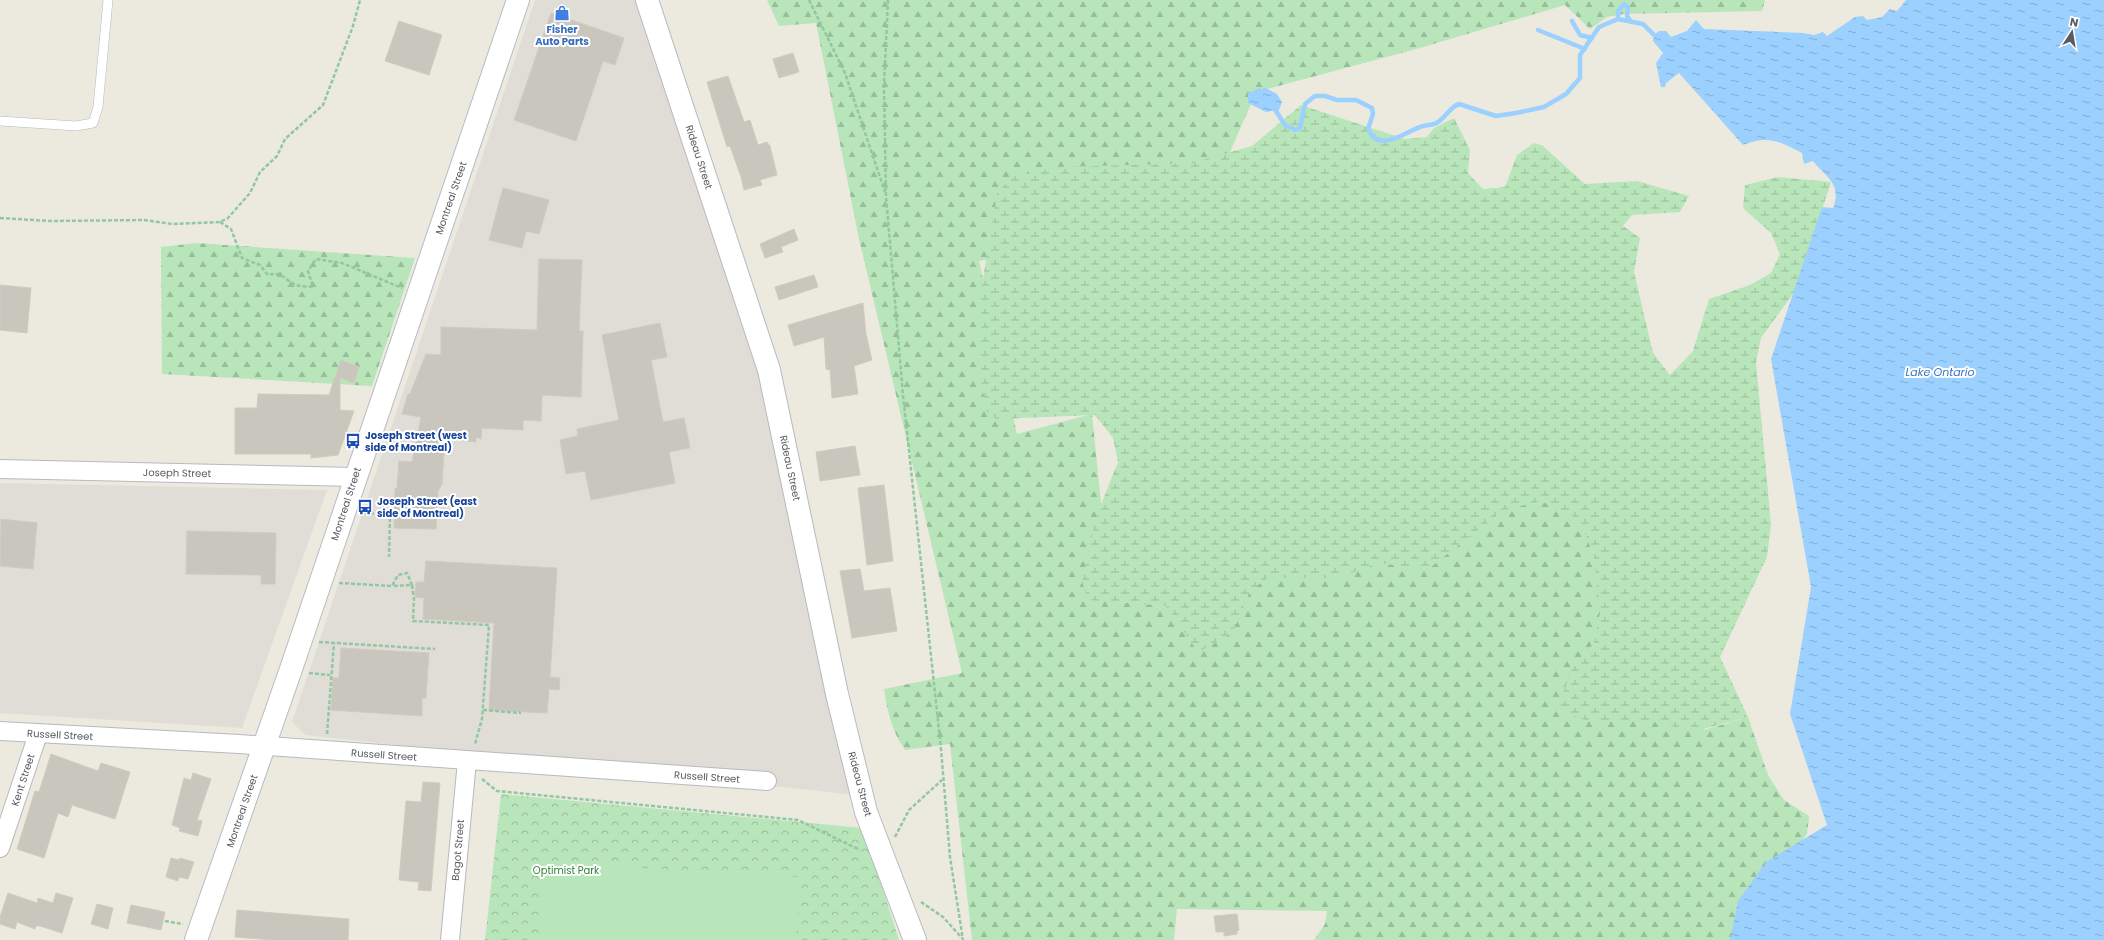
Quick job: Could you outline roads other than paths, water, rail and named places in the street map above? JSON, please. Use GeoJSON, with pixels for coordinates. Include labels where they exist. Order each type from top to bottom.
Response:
{"type":"FeatureCollection","features":[{"type":"Feature","properties":{"kind":"main road","name":"Montreal Street"},"geometry":{"type":"LineString","coordinates":[[191,933],[265,747],[355,477],[518,0]]}},
{"type":"Feature","properties":{"kind":"main road","name":"Rideau Street"},"geometry":{"type":"LineString","coordinates":[[647,0],[769,370],[837,694],[866,812],[916,940]]}},
{"type":"Feature","properties":{"kind":"street","name":"Joseph Street"},"geometry":{"type":"LineString","coordinates":[[0,469],[355,477]]}},
{"type":"Feature","properties":{"kind":"street","name":"Russell Street"},"geometry":{"type":"LineString","coordinates":[[0,731],[265,747],[767,781]]}},
{"type":"Feature","properties":{"kind":"street","name":"Kent Street"},"geometry":{"type":"LineString","coordinates":[[0,848],[38,734]]}},
{"type":"Feature","properties":{"kind":"street","name":"Bagot Street"},"geometry":{"type":"LineString","coordinates":[[450,940],[469,761]]}},
{"type":"Feature","properties":{"kind":"lane"},"geometry":{"type":"LineString","coordinates":[[0,121],[76,126],[93,123],[98,108],[108,0]]}},
{"type":"Feature","properties":{"kind":"water","name":"Lake Ontario"},"geometry":{"type":"Polygon","coordinates":[[[1906,0],[2104,0],[2104,940],[1730,940],[1738,901],[1766,862],[1827,825],[1790,714],[1811,587],[1771,359],[1822,207],[1833,208],[1836,193],[1832,182],[1813,161],[1804,164],[1802,153],[1780,143],[1767,140],[1760,140],[1743,145],[1679,73],[1666,83],[1665,87],[1661,87],[1656,63],[1663,53],[1653,41],[1654,35],[1659,31],[1666,31],[1671,37],[1687,31],[1696,20],[1704,29],[1803,33],[1814,35],[1823,32],[1827,36],[1855,17],[1863,16],[1867,20],[1882,17],[1890,9],[1897,11],[1906,0]]]}},
{"type":"Feature","properties":{"kind":"water"},"geometry":{"type":"Polygon","coordinates":[[[1264,87],[1277,94],[1282,102],[1279,110],[1266,112],[1248,103],[1248,93],[1260,88],[1262,90],[1264,87]]]}},
{"type":"Feature","properties":{"kind":"waterway"},"geometry":{"type":"LineString","coordinates":[[1618,19],[1618,11],[1624,4],[1628,7],[1627,16],[1631,22]]}},
{"type":"Feature","properties":{"kind":"waterway"},"geometry":{"type":"LineString","coordinates":[[1276,111],[1285,125],[1295,130],[1300,128],[1305,104],[1315,96],[1325,96],[1337,100],[1356,100],[1372,108],[1373,114],[1368,129],[1373,136],[1379,140],[1385,141],[1422,126],[1432,125],[1441,120],[1453,107],[1459,104],[1496,116],[1544,107],[1566,94],[1580,78],[1580,55],[1599,27],[1618,19],[1643,24],[1654,35]]}},
{"type":"Feature","properties":{"kind":"waterway"},"geometry":{"type":"LineString","coordinates":[[1572,21],[1580,35],[1592,38]]}},
{"type":"Feature","properties":{"kind":"waterway"},"geometry":{"type":"LineString","coordinates":[[1538,30],[1585,49]]}},
{"type":"Feature","properties":{"kind":"place","name":"Fisher Auto Parts"},"geometry":{"type":"Point","coordinates":[562,13]}},
{"type":"Feature","properties":{"kind":"place","name":"Joseph Street (west side of Montreal)"},"geometry":{"type":"Point","coordinates":[353,441]}},
{"type":"Feature","properties":{"kind":"place","name":"Joseph Street (east side of Montreal)"},"geometry":{"type":"Point","coordinates":[365,507]}},
{"type":"Feature","properties":{"kind":"park label","name":"Optimist Park"},"geometry":{"type":"Point","coordinates":[566,870]}}]}
